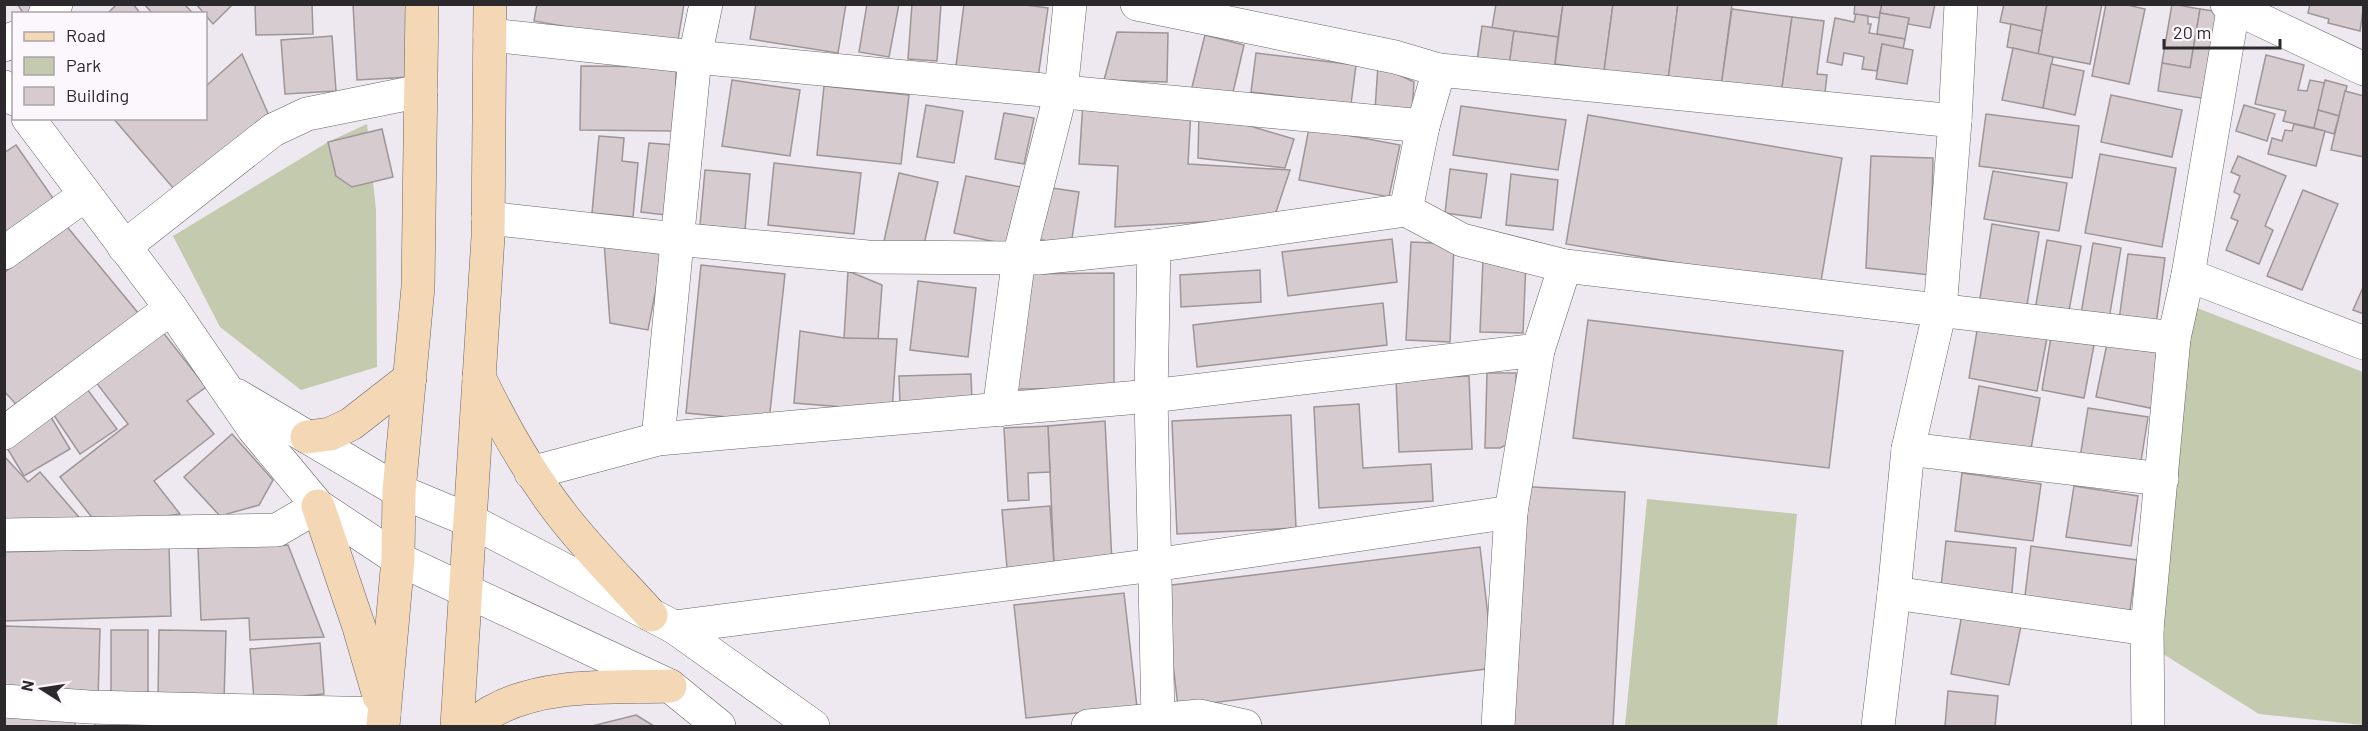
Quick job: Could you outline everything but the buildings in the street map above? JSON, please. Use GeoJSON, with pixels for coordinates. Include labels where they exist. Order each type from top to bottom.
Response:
{"type":"FeatureCollection","features":[{"type":"Feature","properties":{"kind":"main road"},"geometry":{"type":"LineString","coordinates":[[383,720],[398,559],[399,491],[418,287],[422,4]]}},
{"type":"Feature","properties":{"kind":"main road"},"geometry":{"type":"LineString","coordinates":[[457,726],[488,218],[490,20]]}},
{"type":"Feature","properties":{"kind":"main road"},"geometry":{"type":"LineString","coordinates":[[478,375],[497,415],[531,473],[565,520],[662,621]]}},
{"type":"Feature","properties":{"kind":"main road"},"geometry":{"type":"LineString","coordinates":[[307,437],[330,434],[351,424],[410,378]]}},
{"type":"Feature","properties":{"kind":"main road"},"geometry":{"type":"LineString","coordinates":[[318,506],[359,627],[383,720]]}},
{"type":"Feature","properties":{"kind":"main road"},"geometry":{"type":"LineString","coordinates":[[473,726],[490,712],[543,693],[588,688],[670,686]]}},
{"type":"Feature","properties":{"kind":"street"},"geometry":{"type":"LineString","coordinates":[[658,439],[695,57],[706,4]]}},
{"type":"Feature","properties":{"kind":"street"},"geometry":{"type":"LineString","coordinates":[[999,410],[1019,257],[1061,92],[1070,4]]}},
{"type":"Feature","properties":{"kind":"street"},"geometry":{"type":"LineString","coordinates":[[1137,4],[1395,57],[1438,70],[1955,121]]}},
{"type":"Feature","properties":{"kind":"street"},"geometry":{"type":"LineString","coordinates":[[1878,726],[1908,449],[1940,310],[1955,121],[1961,4]]}},
{"type":"Feature","properties":{"kind":"street"},"geometry":{"type":"LineString","coordinates":[[2148,726],[2147,629],[2174,338],[2188,275],[2232,5],[2363,68]]}},
{"type":"Feature","properties":{"kind":"street"},"geometry":{"type":"LineString","coordinates":[[490,20],[695,57],[1424,126]]}},
{"type":"Feature","properties":{"kind":"street"},"geometry":{"type":"LineString","coordinates":[[1406,210],[1438,70]]}},
{"type":"Feature","properties":{"kind":"street"},"geometry":{"type":"LineString","coordinates":[[124,247],[273,130],[307,114],[421,91]]}},
{"type":"Feature","properties":{"kind":"street"},"geometry":{"type":"LineString","coordinates":[[29,120],[171,308],[230,391],[253,429],[318,506],[398,559],[670,686],[719,726]]}},
{"type":"Feature","properties":{"kind":"street"},"geometry":{"type":"LineString","coordinates":[[4,253],[85,195]]}},
{"type":"Feature","properties":{"kind":"street"},"geometry":{"type":"LineString","coordinates":[[488,218],[868,257],[1019,257],[1154,246],[1406,210],[1462,240],[1565,266],[2174,338]]}},
{"type":"Feature","properties":{"kind":"street"},"geometry":{"type":"LineString","coordinates":[[1154,246],[1151,396],[1158,718]]}},
{"type":"Feature","properties":{"kind":"street"},"geometry":{"type":"LineString","coordinates":[[1498,726],[1511,512],[1538,350],[1565,266]]}},
{"type":"Feature","properties":{"kind":"street"},"geometry":{"type":"LineString","coordinates":[[2188,275],[2364,343]]}},
{"type":"Feature","properties":{"kind":"street"},"geometry":{"type":"LineString","coordinates":[[4,433],[171,308]]}},
{"type":"Feature","properties":{"kind":"street"},"geometry":{"type":"LineString","coordinates":[[531,473],[658,439],[1151,396],[1538,350]]}},
{"type":"Feature","properties":{"kind":"street"},"geometry":{"type":"LineString","coordinates":[[230,391],[399,491],[471,521],[662,621],[813,726]]}},
{"type":"Feature","properties":{"kind":"street"},"geometry":{"type":"LineString","coordinates":[[1908,449],[2162,479]]}},
{"type":"Feature","properties":{"kind":"street"},"geometry":{"type":"LineString","coordinates":[[4,535],[276,530],[318,506]]}},
{"type":"Feature","properties":{"kind":"street"},"geometry":{"type":"LineString","coordinates":[[662,621],[1154,564],[1511,512]]}},
{"type":"Feature","properties":{"kind":"street"},"geometry":{"type":"LineString","coordinates":[[1894,593],[2147,629]]}},
{"type":"Feature","properties":{"kind":"street"},"geometry":{"type":"LineString","coordinates":[[4,701],[89,717],[383,720]]}},
{"type":"Feature","properties":{"kind":"street"},"geometry":{"type":"LineString","coordinates":[[1088,726],[1200,716],[1245,726]]}},
{"type":"Feature","properties":{"kind":"green space"},"geometry":{"type":"Polygon","coordinates":[[[367,124],[376,210],[377,367],[301,390],[220,327],[173,236],[328,142],[367,124]]]}},
{"type":"Feature","properties":{"kind":"green space"},"geometry":{"type":"Polygon","coordinates":[[[2197,308],[2363,372],[2363,725],[2259,714],[2152,647],[2188,337],[2197,308]]]}},
{"type":"Feature","properties":{"kind":"green space"},"geometry":{"type":"Polygon","coordinates":[[[1647,499],[1797,514],[1777,726],[1625,726],[1647,499]]]}}]}
